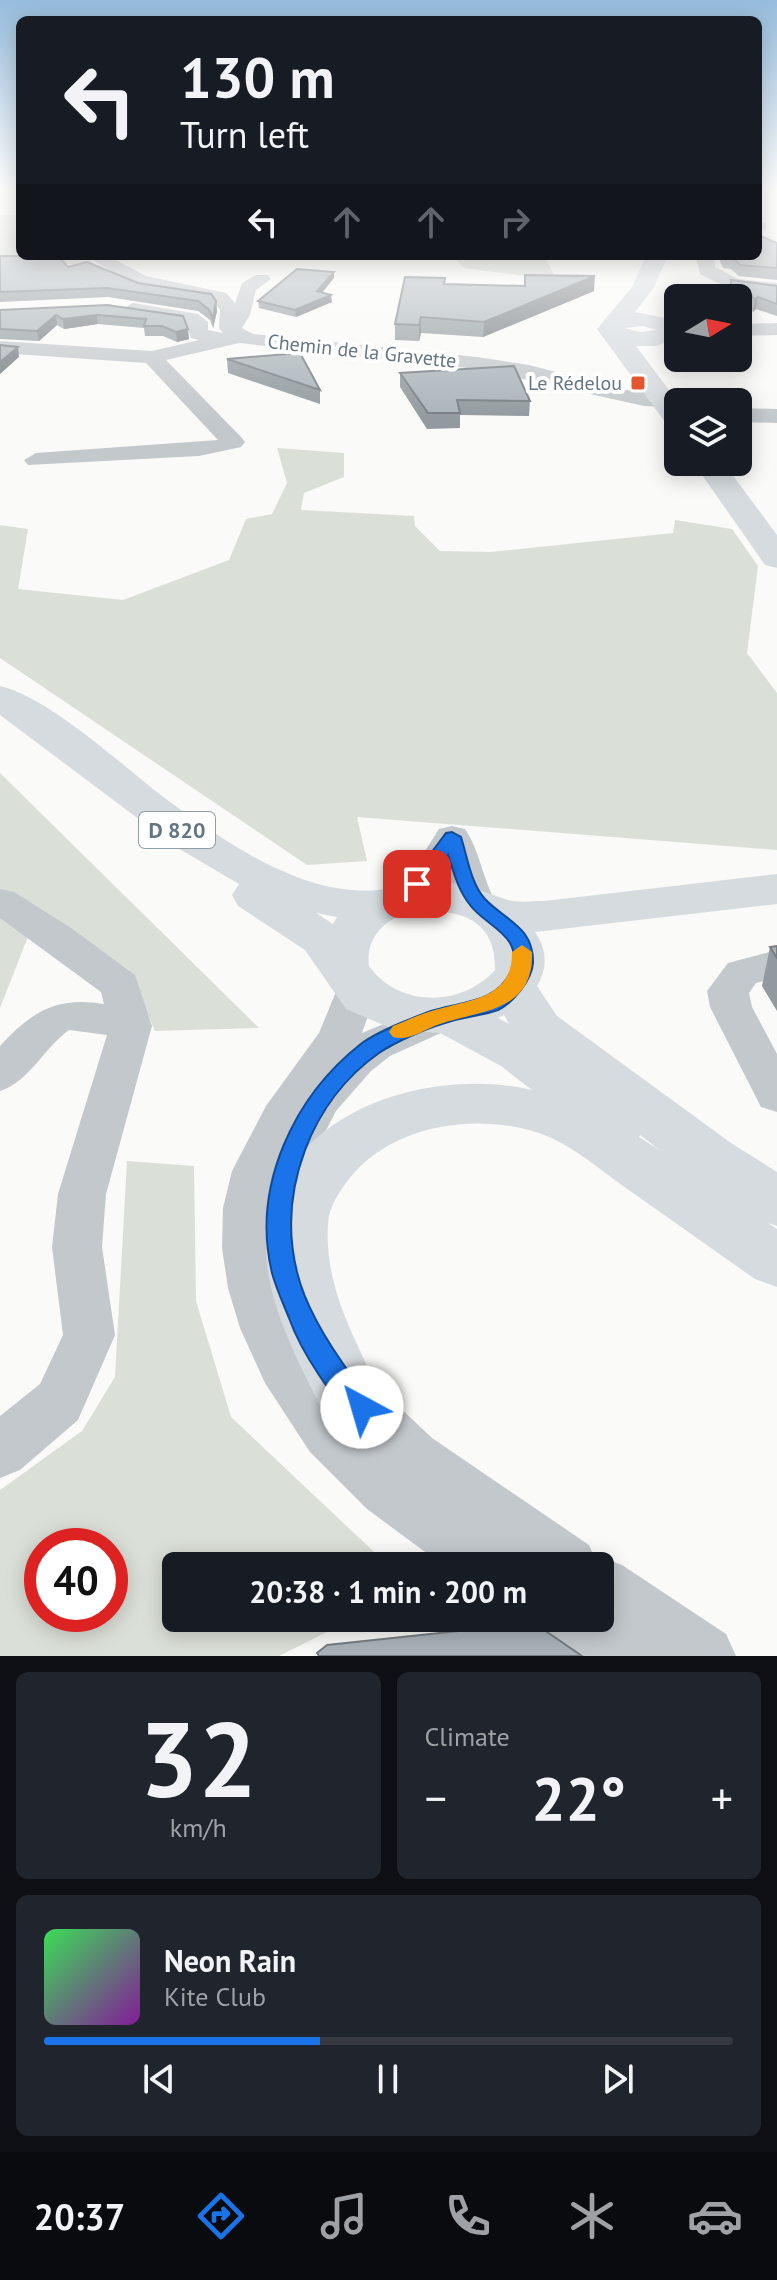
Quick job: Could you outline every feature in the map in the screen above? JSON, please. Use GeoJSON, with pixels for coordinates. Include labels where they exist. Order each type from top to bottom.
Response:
{"type":"FeatureCollection","features":[{"type":"Feature","properties":{"kind":"main road"},"geometry":{"type":"LineString","coordinates":[[652,266],[618,328],[622,345],[664,398]]}},
{"type":"Feature","properties":{"kind":"main road"},"geometry":{"type":"LineString","coordinates":[[633,301],[639,312],[664,328]]}},
{"type":"Feature","properties":{"kind":"main road"},"geometry":{"type":"LineString","coordinates":[[618,328],[664,330]]}},
{"type":"Feature","properties":{"kind":"main road"},"geometry":{"type":"LineString","coordinates":[[641,367],[640,354],[664,333]]}},
{"type":"Feature","properties":{"kind":"main road"},"geometry":{"type":"LineString","coordinates":[[718,476],[777,558]]}},
{"type":"Feature","properties":{"kind":"main road","name":"D 820"},"geometry":{"type":"LineString","coordinates":[[0,698],[84,753],[170,825],[231,864],[283,887],[324,900],[392,902]]}},
{"type":"Feature","properties":{"kind":"main road","name":"D 820"},"geometry":{"type":"LineString","coordinates":[[0,712],[98,784],[160,839],[282,910],[322,939],[351,977]]}},
{"type":"Feature","properties":{"kind":"main road"},"geometry":{"type":"LineString","coordinates":[[777,889],[576,914],[487,909],[445,897],[392,902],[352,929],[344,948],[351,977],[377,1003],[405,1013],[443,1016],[493,1004],[517,977],[566,942],[603,931],[777,903]]}},
{"type":"Feature","properties":{"kind":"main road"},"geometry":{"type":"LineString","coordinates":[[487,909],[518,938],[522,948],[517,977],[539,1029],[711,1159],[777,1202]]}},
{"type":"Feature","properties":{"kind":"main road"},"geometry":{"type":"LineString","coordinates":[[443,1016],[520,1052],[691,1183],[777,1242]]}},
{"type":"Feature","properties":{"kind":"main road"},"geometry":{"type":"LineString","coordinates":[[345,1389],[312,1322],[299,1282],[299,1217],[321,1172],[345,1147],[381,1123],[419,1110],[463,1104],[505,1104],[549,1114],[598,1138],[777,1261]]}},
{"type":"Feature","properties":{"kind":"street"},"geometry":{"type":"LineString","coordinates":[[114,266],[140,280],[219,297],[230,309],[231,335]]}},
{"type":"Feature","properties":{"kind":"street"},"geometry":{"type":"LineString","coordinates":[[706,266],[706,270],[722,280],[777,289]]}},
{"type":"Feature","properties":{"kind":"street"},"geometry":{"type":"LineString","coordinates":[[0,347],[152,357],[231,335],[241,316],[248,287],[262,279]]}},
{"type":"Feature","properties":{"kind":"street"},"geometry":{"type":"LineString","coordinates":[[108,306],[191,318],[198,322],[198,334],[204,338],[231,335]]}},
{"type":"Feature","properties":{"kind":"street"},"geometry":{"type":"LineString","coordinates":[[752,330],[777,329]]}},
{"type":"Feature","properties":{"kind":"street","name":"Chemin de la Gravette"},"geometry":{"type":"LineString","coordinates":[[231,335],[504,367],[664,409]]}},
{"type":"Feature","properties":{"kind":"street"},"geometry":{"type":"LineString","coordinates":[[36,460],[104,454],[150,456],[222,447],[233,442],[152,357]]}},
{"type":"Feature","properties":{"kind":"street"},"geometry":{"type":"LineString","coordinates":[[752,415],[777,416]]}},
{"type":"Feature","properties":{"kind":"street"},"geometry":{"type":"LineString","coordinates":[[0,901],[57,937],[120,985],[131,1026],[82,1194],[77,1247],[89,1335],[59,1402],[0,1451]]}},
{"type":"Feature","properties":{"kind":"street"},"geometry":{"type":"LineString","coordinates":[[777,964],[742,973],[728,991],[731,1007],[777,1095]]}},
{"type":"Feature","properties":{"kind":"street"},"geometry":{"type":"LineString","coordinates":[[351,977],[337,1041],[275,1125],[254,1176],[247,1225],[251,1276],[266,1332],[296,1390],[354,1461],[477,1552]]}},
{"type":"Feature","properties":{"kind":"street"},"geometry":{"type":"LineString","coordinates":[[0,1075],[49,1020],[88,1013],[131,1026]]}},
{"type":"Feature","properties":{"kind":"street"},"geometry":{"type":"LineString","coordinates":[[443,1016],[372,1047],[340,1076],[309,1114],[288,1162],[279,1216],[284,1272],[305,1326],[345,1389],[396,1442],[463,1496],[547,1552]]}},
{"type":"Feature","properties":{"kind":"street"},"geometry":{"type":"LineString","coordinates":[[614,1596],[704,1656]]}},
{"type":"Feature","properties":{"kind":"street"},"geometry":{"type":"LineString","coordinates":[[592,1632],[627,1656]]}},
{"type":"Feature","properties":{"kind":"shaded area"},"geometry":{"type":"Polygon","coordinates":[[[0,266],[26,266],[0,272],[0,266]]]}},
{"type":"Feature","properties":{"kind":"shaded area"},"geometry":{"type":"Polygon","coordinates":[[[550,266],[557,280],[463,268],[550,266]]]}},
{"type":"Feature","properties":{"kind":"shaded area"},"geometry":{"type":"Polygon","coordinates":[[[277,448],[344,453],[344,477],[304,493],[301,510],[414,516],[415,526],[440,551],[490,552],[673,533],[675,520],[732,529],[758,566],[747,653],[777,693],[777,850],[357,817],[367,861],[307,865],[0,658],[0,525],[28,529],[18,589],[123,600],[229,560],[246,519],[272,514],[287,483],[277,448]]]}},
{"type":"Feature","properties":{"kind":"shaded area"},"geometry":{"type":"Polygon","coordinates":[[[0,773],[259,1028],[155,1031],[129,970],[38,911],[0,1008],[0,773]]]}},
{"type":"Feature","properties":{"kind":"shaded area"},"geometry":{"type":"Polygon","coordinates":[[[127,1161],[194,1166],[196,1301],[231,1417],[374,1552],[162,1552],[162,1632],[327,1632],[279,1656],[0,1656],[0,1490],[82,1431],[115,1377],[127,1161]]]}},
{"type":"Feature","properties":{"kind":"building"},"geometry":{"type":"Polygon","coordinates":[[[0,266],[97,266],[138,283],[211,294],[216,301],[213,318],[198,301],[107,288],[0,292],[0,266]]]}},
{"type":"Feature","properties":{"kind":"building"},"geometry":{"type":"Polygon","coordinates":[[[297,269],[334,272],[317,291],[331,295],[295,310],[258,301],[297,269]]]}},
{"type":"Feature","properties":{"kind":"building"},"geometry":{"type":"Polygon","coordinates":[[[525,275],[595,276],[484,322],[421,317],[419,325],[395,324],[405,277],[445,278],[444,284],[525,286],[525,275]]]}},
{"type":"Feature","properties":{"kind":"building"},"geometry":{"type":"Polygon","coordinates":[[[731,280],[777,286],[777,304],[758,297],[755,300],[752,284],[731,284],[731,280]]]}},
{"type":"Feature","properties":{"kind":"building"},"geometry":{"type":"Polygon","coordinates":[[[107,305],[183,316],[188,329],[176,332],[162,326],[144,326],[146,319],[97,315],[63,319],[56,315],[37,331],[0,329],[0,310],[107,305]]]}},
{"type":"Feature","properties":{"kind":"building"},"geometry":{"type":"Polygon","coordinates":[[[0,345],[18,347],[0,362],[0,345]]]}},
{"type":"Feature","properties":{"kind":"building"},"geometry":{"type":"Polygon","coordinates":[[[300,353],[320,390],[227,359],[300,353]]]}},
{"type":"Feature","properties":{"kind":"building"},"geometry":{"type":"Polygon","coordinates":[[[514,366],[530,401],[457,400],[460,413],[428,413],[400,373],[514,366]]]}},
{"type":"Feature","properties":{"kind":"building"},"geometry":{"type":"Polygon","coordinates":[[[777,946],[777,958],[770,947],[777,946]]]}},
{"type":"Feature","properties":{"kind":"building"},"geometry":{"type":"Polygon","coordinates":[[[449,1632],[547,1632],[582,1656],[319,1656],[317,1653],[327,1645],[449,1632]]]}},
{"type":"Feature","properties":{"kind":"slow traffic"},"geometry":{"type":"LineString","coordinates":[[400,1032],[437,1017],[478,1010],[493,1004],[512,987],[523,968],[522,952]]}},
{"type":"Feature","properties":{"kind":"place","name":"Le Rédelou"},"geometry":{"type":"Point","coordinates":[638,383]}},
{"type":"Feature","properties":{"kind":"route"},"geometry":{"type":"LineString","coordinates":[[362,1407],[345,1389],[305,1326],[284,1272],[279,1216],[288,1162],[309,1114],[340,1076],[372,1047],[437,1017],[478,1010],[493,1004],[512,987],[523,968],[522,948],[513,929],[478,904],[468,887],[452,837],[431,870],[417,884]]}}]}
